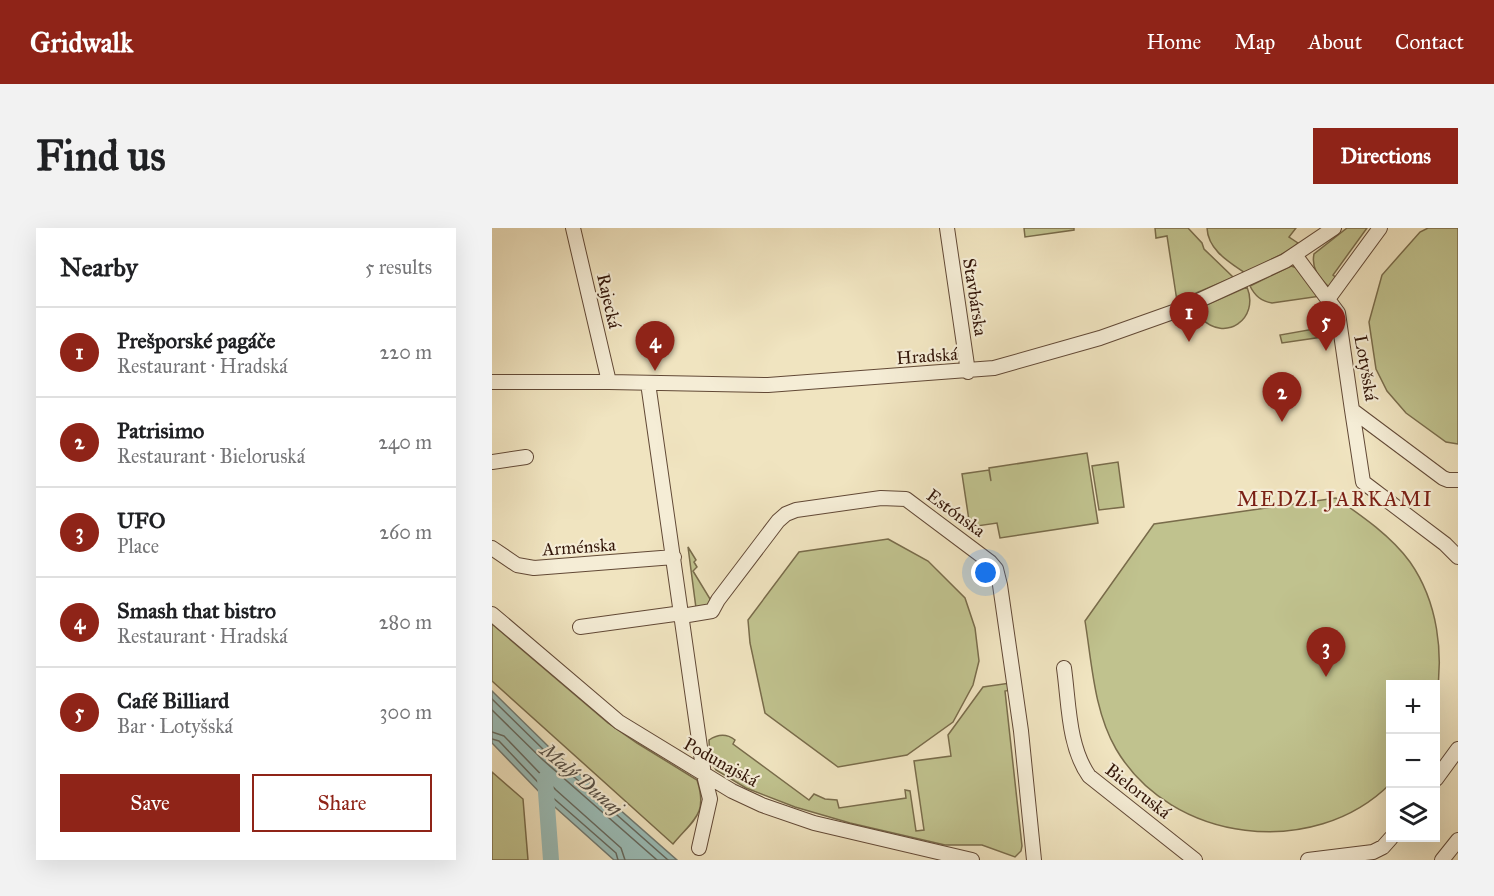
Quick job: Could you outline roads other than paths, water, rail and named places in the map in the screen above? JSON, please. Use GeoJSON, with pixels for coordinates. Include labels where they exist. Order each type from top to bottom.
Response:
{"type":"FeatureCollection","features":[{"type":"Feature","properties":{"kind":"street","name":"Rajecká"},"geometry":{"type":"LineString","coordinates":[[573,228],[609,382]]}},
{"type":"Feature","properties":{"kind":"street","name":"Stavbárska"},"geometry":{"type":"LineString","coordinates":[[947,228],[968,372]]}},
{"type":"Feature","properties":{"kind":"street","name":"Hradská"},"geometry":{"type":"LineString","coordinates":[[492,382],[768,385],[968,372],[1005,366],[1122,331],[1219,292],[1295,255],[1334,228]]}},
{"type":"Feature","properties":{"kind":"street"},"geometry":{"type":"LineString","coordinates":[[1328,299],[1380,228]]}},
{"type":"Feature","properties":{"kind":"street","name":"Lotyšská"},"geometry":{"type":"LineString","coordinates":[[1295,255],[1338,313],[1352,410],[1443,478],[1458,480]]}},
{"type":"Feature","properties":{"kind":"street"},"geometry":{"type":"LineString","coordinates":[[648,383],[704,775],[710,799],[699,848]]}},
{"type":"Feature","properties":{"kind":"street"},"geometry":{"type":"LineString","coordinates":[[1352,410],[1363,482],[1445,544],[1458,557]]}},
{"type":"Feature","properties":{"kind":"street"},"geometry":{"type":"LineString","coordinates":[[492,462],[526,457]]}},
{"type":"Feature","properties":{"kind":"street","name":"Estónska"},"geometry":{"type":"LineString","coordinates":[[580,627],[712,611],[778,521],[791,511],[881,498],[906,499],[980,553],[996,569],[1018,710],[1034,860]]}},
{"type":"Feature","properties":{"kind":"street","name":"Arménska"},"geometry":{"type":"LineString","coordinates":[[492,548],[517,565],[542,568],[674,557]]}},
{"type":"Feature","properties":{"kind":"street","name":"Podunajská"},"geometry":{"type":"LineString","coordinates":[[492,614],[620,722],[704,775],[753,801],[814,824],[972,860]]}},
{"type":"Feature","properties":{"kind":"street","name":"Bieloruská"},"geometry":{"type":"LineString","coordinates":[[1064,668],[1076,749],[1082,766],[1089,776],[1195,860]]}},
{"type":"Feature","properties":{"kind":"street"},"geometry":{"type":"LineString","coordinates":[[1440,774],[1458,749]]}},
{"type":"Feature","properties":{"kind":"street"},"geometry":{"type":"LineString","coordinates":[[1442,860],[1458,840]]}},
{"type":"Feature","properties":{"kind":"street"},"geometry":{"type":"LineString","coordinates":[[1308,860],[1378,850],[1386,842]]}},
{"type":"Feature","properties":{"kind":"water","name":"Malý Dunaj"},"geometry":{"type":"Polygon","coordinates":[[[492,691],[552,750],[677,860],[614,860],[547,800],[492,743],[492,691]]]}},
{"type":"Feature","properties":{"kind":"waterway"},"geometry":{"type":"LineString","coordinates":[[545,779],[551,860]]}},
{"type":"Feature","properties":{"kind":"place","name":"Prešporské pagáče"},"geometry":{"type":"Point","coordinates":[1189,342]}},
{"type":"Feature","properties":{"kind":"place","name":"Café Billiard"},"geometry":{"type":"Point","coordinates":[1326,351]}},
{"type":"Feature","properties":{"kind":"place","name":"Smash that bistro"},"geometry":{"type":"Point","coordinates":[655,371]}},
{"type":"Feature","properties":{"kind":"place","name":"Patrisimo"},"geometry":{"type":"Point","coordinates":[1282,422]}},
{"type":"Feature","properties":{"kind":"place","name":"UFO"},"geometry":{"type":"Point","coordinates":[1326,677]}},
{"type":"Feature","properties":{"kind":"district","name":"MEDZI JARKAMI"},"geometry":{"type":"Point","coordinates":[1335,499]}}]}
